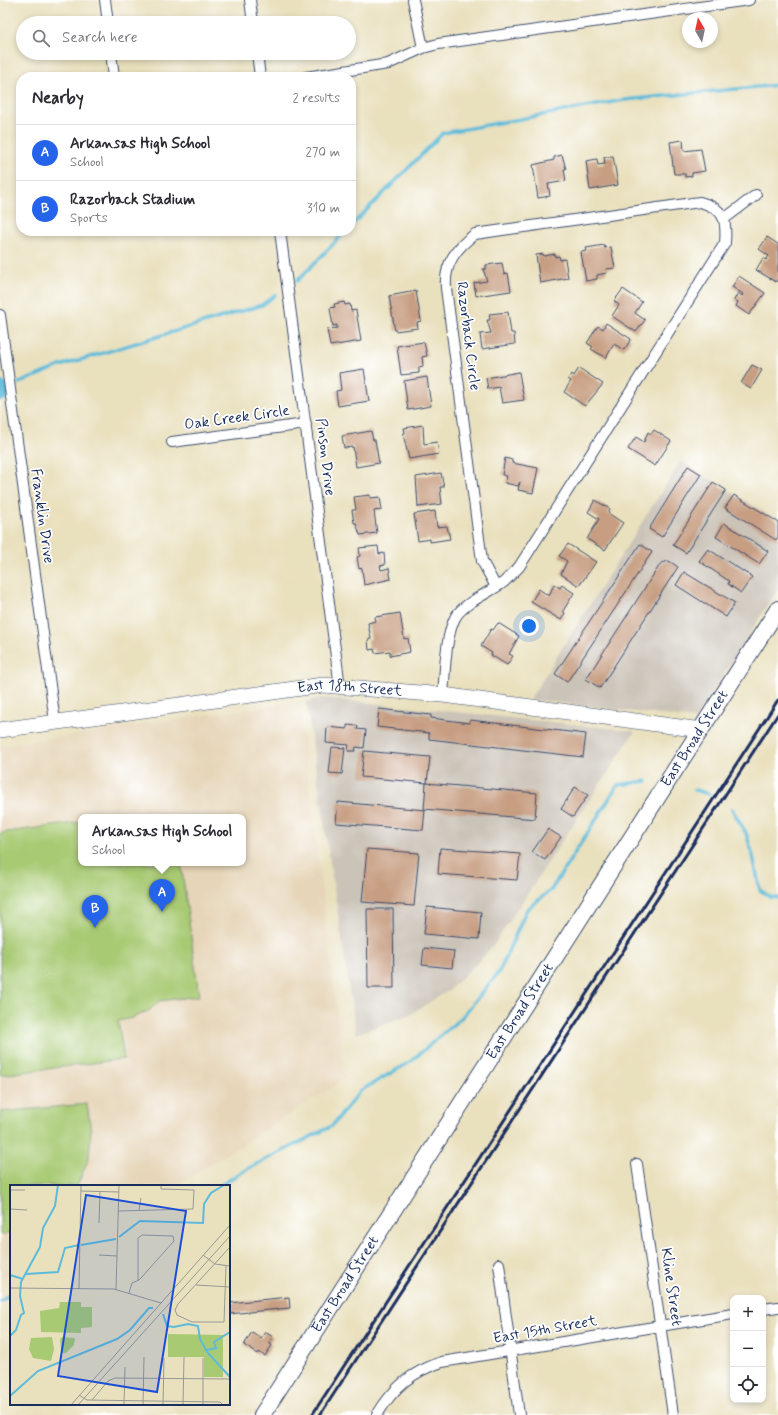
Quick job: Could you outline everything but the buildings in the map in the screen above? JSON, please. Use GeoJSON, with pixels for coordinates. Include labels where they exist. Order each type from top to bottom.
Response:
{"type":"FeatureCollection","features":[{"type":"Feature","properties":{"kind":"main road","name":"East Broad Street"},"geometry":{"type":"LineString","coordinates":[[262,1415],[778,609]]}},
{"type":"Feature","properties":{"kind":"street"},"geometry":{"type":"LineString","coordinates":[[105,0],[107,16]]}},
{"type":"Feature","properties":{"kind":"street"},"geometry":{"type":"LineString","coordinates":[[250,0],[252,16]]}},
{"type":"Feature","properties":{"kind":"street"},"geometry":{"type":"LineString","coordinates":[[413,0],[422,48]]}},
{"type":"Feature","properties":{"kind":"street"},"geometry":{"type":"LineString","coordinates":[[338,72],[388,64],[422,48],[438,44],[749,0]]}},
{"type":"Feature","properties":{"kind":"street"},"geometry":{"type":"LineString","coordinates":[[112,60],[113,72]]}},
{"type":"Feature","properties":{"kind":"street"},"geometry":{"type":"LineString","coordinates":[[258,60],[259,72]]}},
{"type":"Feature","properties":{"kind":"street"},"geometry":{"type":"LineString","coordinates":[[442,695],[450,635],[456,616],[468,605],[496,587],[519,566],[725,243],[726,226],[724,219],[756,195]]}},
{"type":"Feature","properties":{"kind":"street","name":"Razorback Circle"},"geometry":{"type":"LineString","coordinates":[[496,587],[482,561],[446,288],[445,276],[449,262],[461,245],[475,234],[490,231],[700,202],[712,205],[722,214],[724,219]]}},
{"type":"Feature","properties":{"kind":"street","name":"Pinson Drive"},"geometry":{"type":"LineString","coordinates":[[281,236],[340,687]]}},
{"type":"Feature","properties":{"kind":"street","name":"Franklin Drive"},"geometry":{"type":"LineString","coordinates":[[0,314],[55,722]]}},
{"type":"Feature","properties":{"kind":"street","name":"Oak Creek Circle"},"geometry":{"type":"LineString","coordinates":[[172,442],[306,424]]}},
{"type":"Feature","properties":{"kind":"street","name":"East 18th Street"},"geometry":{"type":"LineString","coordinates":[[0,730],[322,685],[442,695],[701,730]]}},
{"type":"Feature","properties":{"kind":"street","name":"Kline Street"},"geometry":{"type":"LineString","coordinates":[[637,1164],[673,1415]]}},
{"type":"Feature","properties":{"kind":"street"},"geometry":{"type":"LineString","coordinates":[[500,1264],[519,1415]]}},
{"type":"Feature","properties":{"kind":"street"},"geometry":{"type":"LineString","coordinates":[[766,1309],[778,1307]]}},
{"type":"Feature","properties":{"kind":"street","name":"East 15th Street"},"geometry":{"type":"LineString","coordinates":[[378,1413],[406,1379],[422,1368],[442,1362],[730,1314]]}},
{"type":"Feature","properties":{"kind":"shaded area"},"geometry":{"type":"Polygon","coordinates":[[[681,461],[778,521],[778,589],[695,719],[530,699],[681,461]]]}},
{"type":"Feature","properties":{"kind":"shaded area"},"geometry":{"type":"Polygon","coordinates":[[[322,698],[635,731],[495,943],[479,961],[449,990],[411,1014],[356,1034],[306,702],[322,698]]]}},
{"type":"Feature","properties":{"kind":"shaded area"},"geometry":{"type":"Polygon","coordinates":[[[299,701],[345,1079],[179,1185],[10,1185],[10,1274],[0,1279],[0,746],[299,701]]]}},
{"type":"Feature","properties":{"kind":"green space"},"geometry":{"type":"Polygon","coordinates":[[[78,822],[78,866],[181,866],[199,996],[159,1001],[150,1010],[132,1018],[118,1021],[124,1059],[0,1075],[0,833],[78,822]]]}},
{"type":"Feature","properties":{"kind":"green space"},"geometry":{"type":"Polygon","coordinates":[[[87,1104],[91,1131],[89,1158],[77,1185],[10,1185],[10,1233],[0,1235],[0,1112],[87,1104]]]}},
{"type":"Feature","properties":{"kind":"waterway"},"geometry":{"type":"LineString","coordinates":[[356,221],[443,133],[624,100],[778,85]]}},
{"type":"Feature","properties":{"kind":"waterway"},"geometry":{"type":"LineString","coordinates":[[297,281],[341,236]]}},
{"type":"Feature","properties":{"kind":"waterway"},"geometry":{"type":"LineString","coordinates":[[19,383],[60,366],[262,305],[275,295]]}},
{"type":"Feature","properties":{"kind":"waterway"},"geometry":{"type":"LineString","coordinates":[[221,1185],[249,1168],[332,1126],[360,1091],[410,1062],[462,1017],[499,972],[527,909],[551,890],[618,785],[647,781]]}},
{"type":"Feature","properties":{"kind":"waterway"},"geometry":{"type":"LineString","coordinates":[[695,790],[709,794]]}},
{"type":"Feature","properties":{"kind":"waterway"},"geometry":{"type":"LineString","coordinates":[[732,809],[746,833],[753,856],[760,890],[770,897],[778,898]]}},
{"type":"Feature","properties":{"kind":"waterway"},"geometry":{"type":"LineString","coordinates":[[0,1301],[10,1295]]}},
{"type":"Feature","properties":{"kind":"railway"},"geometry":{"type":"LineString","coordinates":[[312,1415],[778,700]]}},
{"type":"Feature","properties":{"kind":"railway"},"geometry":{"type":"LineString","coordinates":[[320,1415],[778,714]]}},
{"type":"Feature","properties":{"kind":"place","name":"Arkansas High School"},"geometry":{"type":"Point","coordinates":[162,912]}},
{"type":"Feature","properties":{"kind":"place","name":"Razorback Stadium"},"geometry":{"type":"Point","coordinates":[95,928]}}]}
